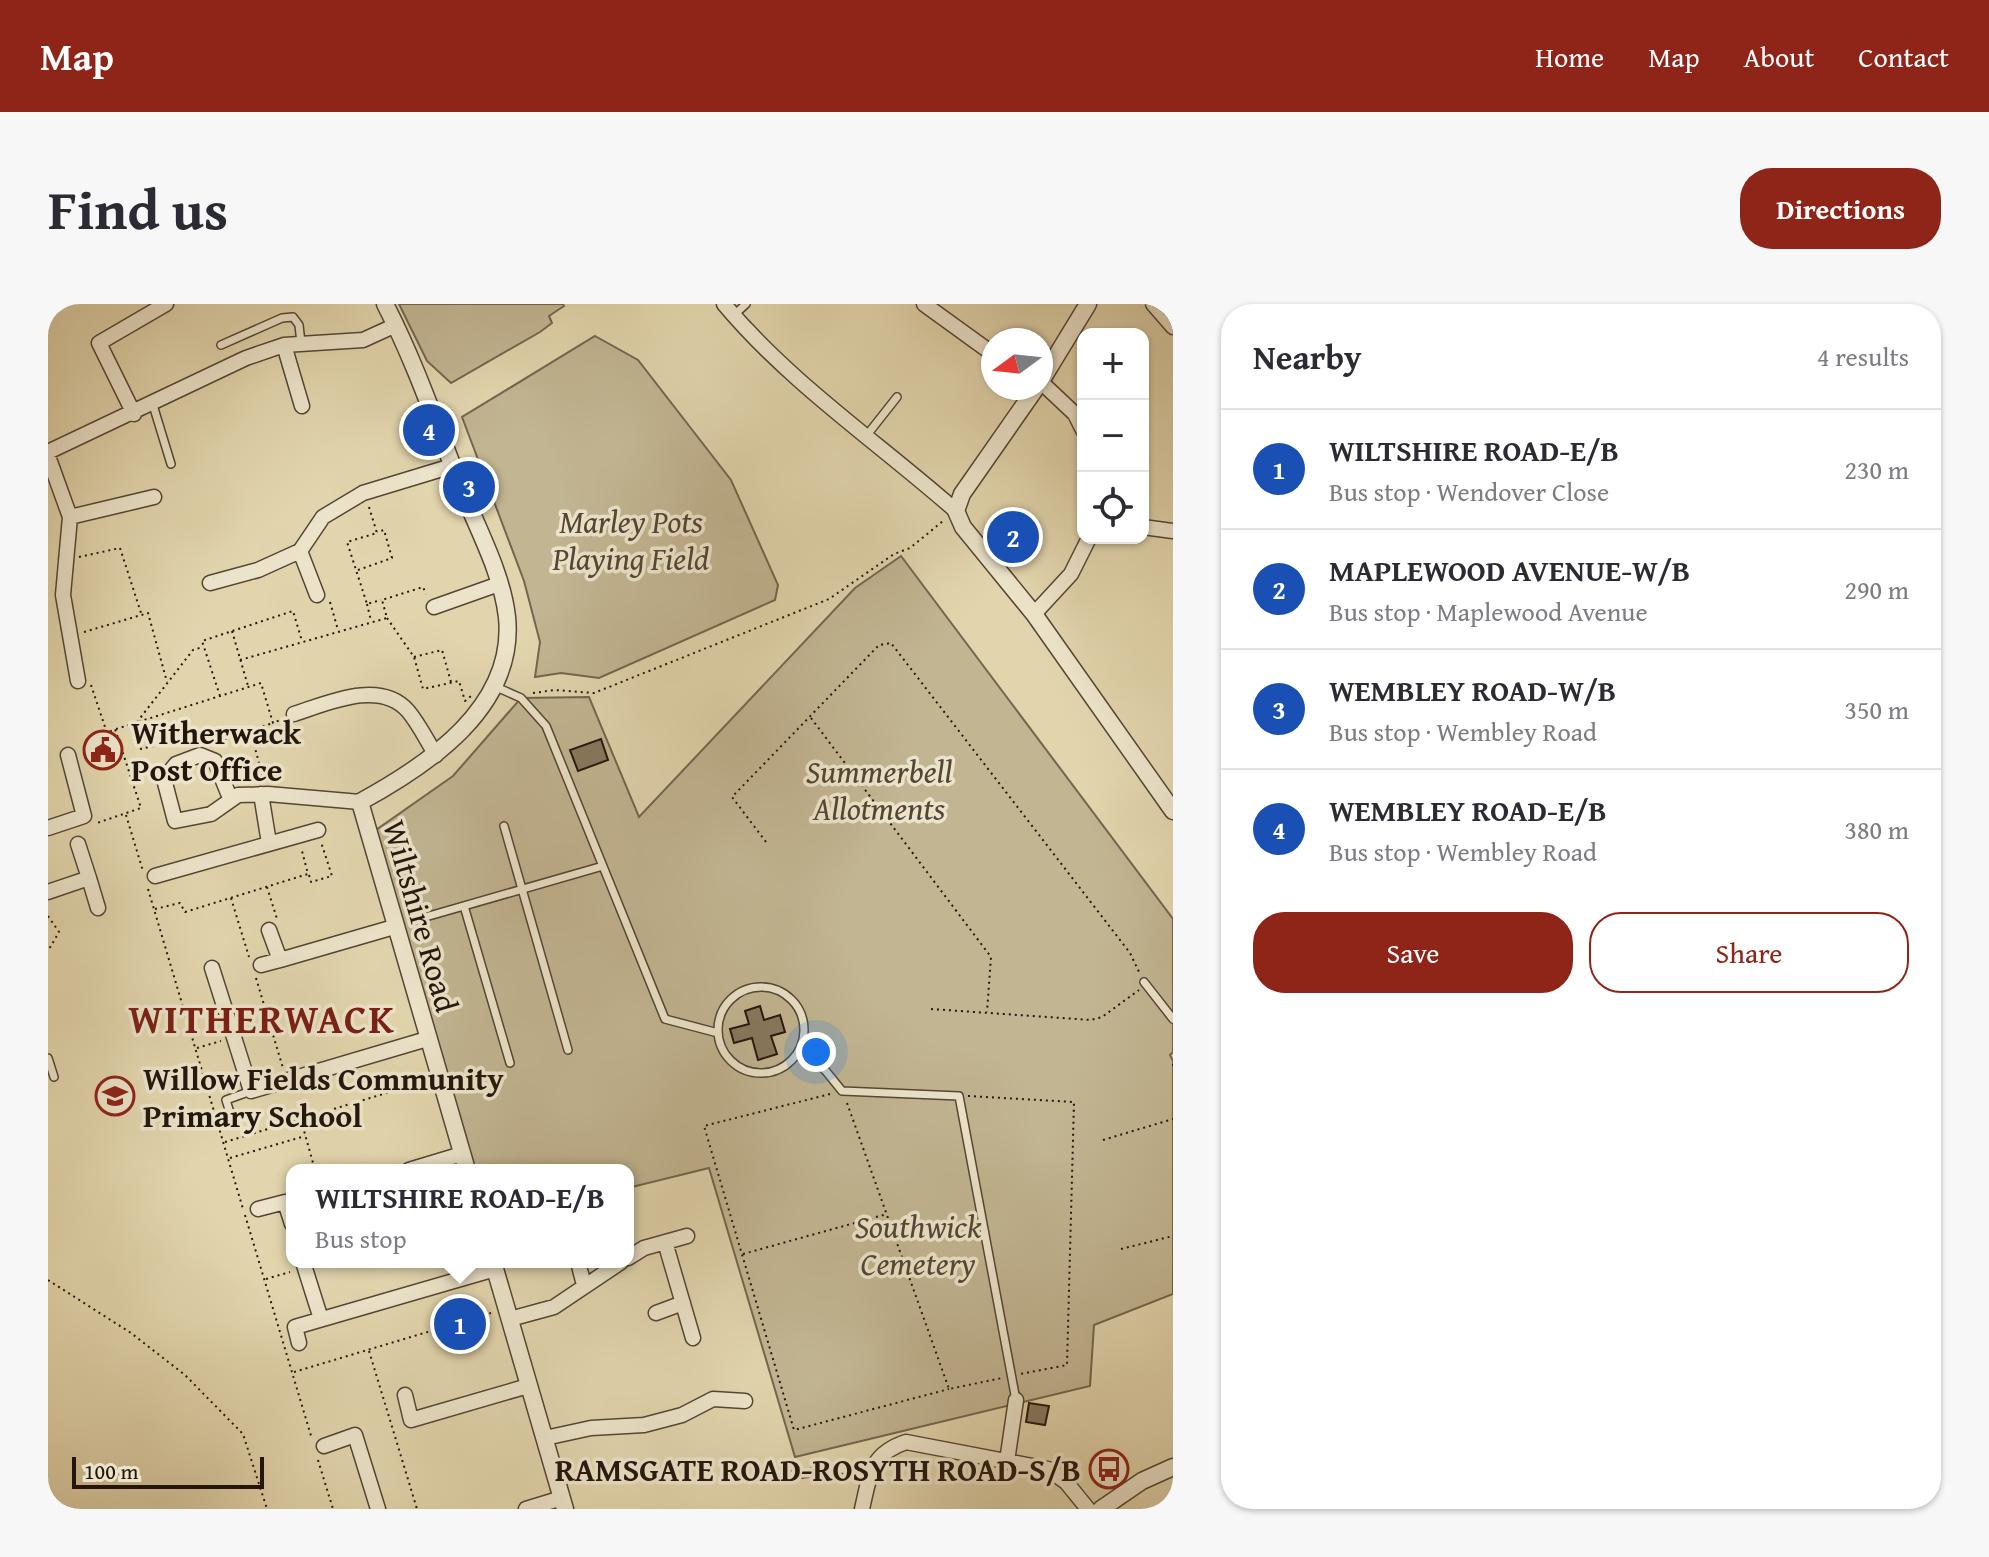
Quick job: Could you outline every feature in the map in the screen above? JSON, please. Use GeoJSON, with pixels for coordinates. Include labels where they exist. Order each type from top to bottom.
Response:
{"type":"FeatureCollection","features":[{"type":"Feature","properties":{"kind":"street"},"geometry":{"type":"LineString","coordinates":[[134,414],[99,343],[166,304]]}},
{"type":"Feature","properties":{"kind":"street"},"geometry":{"type":"LineString","coordinates":[[360,802],[417,771],[460,733],[492,685],[505,652],[507,617],[499,584],[385,304]]}},
{"type":"Feature","properties":{"kind":"street"},"geometry":{"type":"LineString","coordinates":[[924,304],[981,345]]}},
{"type":"Feature","properties":{"kind":"street"},"geometry":{"type":"LineString","coordinates":[[1053,361],[1088,304]]}},
{"type":"Feature","properties":{"kind":"street"},"geometry":{"type":"LineString","coordinates":[[1153,304],[1173,327]]}},
{"type":"Feature","properties":{"kind":"street"},"geometry":{"type":"LineString","coordinates":[[729,309],[813,394],[867,435],[956,511],[963,527],[1034,614],[1172,807]]}},
{"type":"Feature","properties":{"kind":"street"},"geometry":{"type":"LineString","coordinates":[[78,681],[63,595],[70,517],[48,454],[246,358],[284,345],[363,340],[396,325]]}},
{"type":"Feature","properties":{"kind":"street"},"geometry":{"type":"LineString","coordinates":[[284,345],[302,406]]}},
{"type":"Feature","properties":{"kind":"street"},"geometry":{"type":"LineString","coordinates":[[1053,393],[1077,418]]}},
{"type":"Feature","properties":{"kind":"street"},"geometry":{"type":"LineString","coordinates":[[956,511],[962,494],[1028,400]]}},
{"type":"Feature","properties":{"kind":"street"},"geometry":{"type":"LineString","coordinates":[[210,583],[258,570],[300,551],[323,517],[364,493],[452,466]]}},
{"type":"Feature","properties":{"kind":"street"},"geometry":{"type":"LineString","coordinates":[[70,517],[154,497]]}},
{"type":"Feature","properties":{"kind":"street"},"geometry":{"type":"LineString","coordinates":[[1149,528],[1173,531]]}},
{"type":"Feature","properties":{"kind":"street"},"geometry":{"type":"LineString","coordinates":[[1034,614],[1071,574],[1086,544]]}},
{"type":"Feature","properties":{"kind":"street"},"geometry":{"type":"LineString","coordinates":[[300,551],[317,595]]}},
{"type":"Feature","properties":{"kind":"street"},"geometry":{"type":"LineString","coordinates":[[434,607],[499,584]]}},
{"type":"Feature","properties":{"kind":"street"},"geometry":{"type":"LineString","coordinates":[[294,714],[347,697],[388,697],[408,710],[436,755]]}},
{"type":"Feature","properties":{"kind":"street"},"geometry":{"type":"LineString","coordinates":[[48,828],[91,819],[68,755]]}},
{"type":"Feature","properties":{"kind":"street","name":"Wiltshire Road"},"geometry":{"type":"LineString","coordinates":[[230,798],[215,761],[200,755],[176,764],[164,779],[175,821],[211,814],[230,798],[264,794],[360,802],[465,1162]]}},
{"type":"Feature","properties":{"kind":"street"},"geometry":{"type":"LineString","coordinates":[[264,794],[269,843]]}},
{"type":"Feature","properties":{"kind":"street"},"geometry":{"type":"LineString","coordinates":[[155,876],[318,830]]}},
{"type":"Feature","properties":{"kind":"street"},"geometry":{"type":"LineString","coordinates":[[78,844],[98,908]]}},
{"type":"Feature","properties":{"kind":"street"},"geometry":{"type":"LineString","coordinates":[[48,892],[89,878]]}},
{"type":"Feature","properties":{"kind":"street"},"geometry":{"type":"LineString","coordinates":[[261,965],[394,927]]}},
{"type":"Feature","properties":{"kind":"street"},"geometry":{"type":"LineString","coordinates":[[269,930],[280,960]]}},
{"type":"Feature","properties":{"kind":"street"},"geometry":{"type":"LineString","coordinates":[[212,968],[251,1091],[427,1039]]}},
{"type":"Feature","properties":{"kind":"street"},"geometry":{"type":"LineString","coordinates":[[258,1209],[285,1202],[286,1205]]}},
{"type":"Feature","properties":{"kind":"street"},"geometry":{"type":"LineString","coordinates":[[634,1255],[687,1236]]}},
{"type":"Feature","properties":{"kind":"street"},"geometry":{"type":"LineString","coordinates":[[665,1242],[693,1338]]}},
{"type":"Feature","properties":{"kind":"street"},"geometry":{"type":"LineString","coordinates":[[305,1268],[321,1319]]}},
{"type":"Feature","properties":{"kind":"street"},"geometry":{"type":"LineString","coordinates":[[299,1343],[295,1327],[484,1268]]}},
{"type":"Feature","properties":{"kind":"street"},"geometry":{"type":"LineString","coordinates":[[495,1268],[563,1504],[526,1509]]}},
{"type":"Feature","properties":{"kind":"street"},"geometry":{"type":"LineString","coordinates":[[580,1268],[584,1285]]}},
{"type":"Feature","properties":{"kind":"street"},"geometry":{"type":"LineString","coordinates":[[509,1314],[554,1307],[611,1268]]}},
{"type":"Feature","properties":{"kind":"street"},"geometry":{"type":"LineString","coordinates":[[656,1313],[683,1303]]}},
{"type":"Feature","properties":{"kind":"street"},"geometry":{"type":"LineString","coordinates":[[405,1395],[411,1420],[528,1386]]}},
{"type":"Feature","properties":{"kind":"street"},"geometry":{"type":"LineString","coordinates":[[545,1438],[591,1428],[644,1425],[682,1415],[713,1399],[745,1401]]}},
{"type":"Feature","properties":{"kind":"street"},"geometry":{"type":"LineString","coordinates":[[1007,1461],[1016,1400]]}},
{"type":"Feature","properties":{"kind":"street"},"geometry":{"type":"LineString","coordinates":[[324,1446],[355,1435],[378,1509]]}},
{"type":"Feature","properties":{"kind":"street"},"geometry":{"type":"LineString","coordinates":[[862,1509],[877,1458],[890,1447],[906,1442],[1048,1469],[1066,1482],[1088,1509]]}},
{"type":"Feature","properties":{"kind":"street"},"geometry":{"type":"LineString","coordinates":[[1101,1509],[1142,1481],[1173,1467]]}},
{"type":"Feature","properties":{"kind":"lane"},"geometry":{"type":"LineString","coordinates":[[729,309],[746,304]]}},
{"type":"Feature","properties":{"kind":"lane"},"geometry":{"type":"LineString","coordinates":[[221,345],[282,318],[293,317],[299,325],[301,343]]}},
{"type":"Feature","properties":{"kind":"lane"},"geometry":{"type":"LineString","coordinates":[[867,435],[897,397]]}},
{"type":"Feature","properties":{"kind":"lane"},"geometry":{"type":"LineString","coordinates":[[153,405],[171,464]]}},
{"type":"Feature","properties":{"kind":"lane"},"geometry":{"type":"LineString","coordinates":[[492,685],[521,698],[546,726],[665,1019],[718,1033]]}},
{"type":"Feature","properties":{"kind":"lane"},"geometry":{"type":"LineString","coordinates":[[504,826],[568,1050]]}},
{"type":"Feature","properties":{"kind":"lane"},"geometry":{"type":"LineString","coordinates":[[422,918],[603,866]]}},
{"type":"Feature","properties":{"kind":"lane"},"geometry":{"type":"LineString","coordinates":[[464,906],[510,1063]]}},
{"type":"Feature","properties":{"kind":"lane"},"geometry":{"type":"LineString","coordinates":[[1145,984],[1173,1019]]}},
{"type":"Feature","properties":{"kind":"lane"},"geometry":{"type":"LineString","coordinates":[[749,988],[778,990],[790,998],[804,1023],[799,1052],[779,1070],[751,1073],[728,1058],[718,1033],[725,1005],[749,988]]}},
{"type":"Feature","properties":{"kind":"lane"},"geometry":{"type":"LineString","coordinates":[[799,1052],[825,1070],[842,1091],[959,1096],[1016,1400]]}},
{"type":"Feature","properties":{"kind":"lane"},"geometry":{"type":"LineString","coordinates":[[48,1058],[54,1077]]}},
{"type":"Feature","properties":{"kind":"lane"},"geometry":{"type":"LineString","coordinates":[[233,1122],[226,1100],[251,1091]]}},
{"type":"Feature","properties":{"kind":"lane"},"geometry":{"type":"LineString","coordinates":[[792,1475],[842,1469],[870,1475]]}},
{"type":"Feature","properties":{"kind":"path"},"geometry":{"type":"LineString","coordinates":[[364,493],[377,532]]}},
{"type":"Feature","properties":{"kind":"path"},"geometry":{"type":"LineString","coordinates":[[521,698],[555,690],[594,693],[829,599],[894,554],[910,548],[956,511]]}},
{"type":"Feature","properties":{"kind":"path"},"geometry":{"type":"LineString","coordinates":[[356,570],[392,558],[384,530],[347,542],[372,622]]}},
{"type":"Feature","properties":{"kind":"path"},"geometry":{"type":"LineString","coordinates":[[66,560],[120,548],[141,615]]}},
{"type":"Feature","properties":{"kind":"path"},"geometry":{"type":"LineString","coordinates":[[367,604],[423,587],[430,608],[434,607]]}},
{"type":"Feature","properties":{"kind":"path"},"geometry":{"type":"LineString","coordinates":[[317,595],[327,590],[339,631]]}},
{"type":"Feature","properties":{"kind":"path"},"geometry":{"type":"LineString","coordinates":[[382,600],[387,618],[414,657],[423,689],[459,681],[465,701],[469,696],[482,703]]}},
{"type":"Feature","properties":{"kind":"path"},"geometry":{"type":"LineString","coordinates":[[220,696],[202,641],[293,611],[302,642]]}},
{"type":"Feature","properties":{"kind":"path"},"geometry":{"type":"LineString","coordinates":[[71,636],[148,613],[167,682]]}},
{"type":"Feature","properties":{"kind":"path"},"geometry":{"type":"LineString","coordinates":[[240,660],[387,618]]}},
{"type":"Feature","properties":{"kind":"path"},"geometry":{"type":"LineString","coordinates":[[232,631],[248,687]]}},
{"type":"Feature","properties":{"kind":"path"},"geometry":{"type":"LineString","coordinates":[[766,842],[732,797],[879,645],[891,643],[1130,953],[1145,984],[1102,1017],[1091,1020],[931,1009]]}},
{"type":"Feature","properties":{"kind":"path"},"geometry":{"type":"LineString","coordinates":[[136,723],[193,650],[204,647]]}},
{"type":"Feature","properties":{"kind":"path"},"geometry":{"type":"LineString","coordinates":[[414,657],[442,650],[451,683]]}},
{"type":"Feature","properties":{"kind":"path"},"geometry":{"type":"LineString","coordinates":[[78,681],[88,676],[107,733],[261,683],[273,723]]}},
{"type":"Feature","properties":{"kind":"path"},"geometry":{"type":"LineString","coordinates":[[130,725],[141,749],[210,732],[221,741],[294,714]]}},
{"type":"Feature","properties":{"kind":"path"},"geometry":{"type":"LineString","coordinates":[[811,718],[991,957],[987,1012]]}},
{"type":"Feature","properties":{"kind":"path"},"geometry":{"type":"LineString","coordinates":[[91,819],[126,815],[141,808],[115,729]]}},
{"type":"Feature","properties":{"kind":"path"},"geometry":{"type":"LineString","coordinates":[[250,730],[264,794]]}},
{"type":"Feature","properties":{"kind":"path"},"geometry":{"type":"LineString","coordinates":[[126,815],[333,1509]]}},
{"type":"Feature","properties":{"kind":"path"},"geometry":{"type":"LineString","coordinates":[[298,835],[311,882],[332,876],[318,830]]}},
{"type":"Feature","properties":{"kind":"path"},"geometry":{"type":"LineString","coordinates":[[154,909],[180,903],[185,912],[308,874]]}},
{"type":"Feature","properties":{"kind":"path"},"geometry":{"type":"LineString","coordinates":[[231,896],[286,1081]]}},
{"type":"Feature","properties":{"kind":"path"},"geometry":{"type":"LineString","coordinates":[[48,916],[59,932],[48,951]]}},
{"type":"Feature","properties":{"kind":"path"},"geometry":{"type":"LineString","coordinates":[[196,1048],[234,1037]]}},
{"type":"Feature","properties":{"kind":"path"},"geometry":{"type":"LineString","coordinates":[[224,1142],[439,1078]]}},
{"type":"Feature","properties":{"kind":"path"},"geometry":{"type":"LineString","coordinates":[[949,1389],[842,1091],[704,1126],[794,1430],[949,1389],[1067,1365],[1074,1102],[959,1096]]}},
{"type":"Feature","properties":{"kind":"path"},"geometry":{"type":"LineString","coordinates":[[300,1119],[313,1164]]}},
{"type":"Feature","properties":{"kind":"path"},"geometry":{"type":"LineString","coordinates":[[1103,1140],[1173,1119]]}},
{"type":"Feature","properties":{"kind":"path"},"geometry":{"type":"LineString","coordinates":[[229,1158],[305,1136]]}},
{"type":"Feature","properties":{"kind":"path"},"geometry":{"type":"LineString","coordinates":[[742,1254],[887,1214]]}},
{"type":"Feature","properties":{"kind":"path"},"geometry":{"type":"LineString","coordinates":[[1121,1249],[1173,1236]]}},
{"type":"Feature","properties":{"kind":"path"},"geometry":{"type":"LineString","coordinates":[[264,1279],[293,1268]]}},
{"type":"Feature","properties":{"kind":"path"},"geometry":{"type":"LineString","coordinates":[[48,1280],[163,1358],[243,1434],[267,1509]]}},
{"type":"Feature","properties":{"kind":"path"},"geometry":{"type":"LineString","coordinates":[[292,1373],[509,1314]]}},
{"type":"Feature","properties":{"kind":"path"},"geometry":{"type":"LineString","coordinates":[[369,1350],[417,1509]]}},
{"type":"Feature","properties":{"kind":"green space"},"geometry":{"type":"Polygon","coordinates":[[[399,304],[564,306],[549,316],[552,323],[540,332],[451,383],[427,361],[399,304]]]}},
{"type":"Feature","properties":{"kind":"green space","name":"Marley Pots Playing Field"},"geometry":{"type":"Polygon","coordinates":[[[595,336],[638,360],[731,480],[778,585],[775,600],[599,678],[561,673],[535,677],[540,642],[524,581],[462,417],[595,336]]]}},
{"type":"Feature","properties":{"kind":"green space","name":"Southwick Cemetery"},"geometry":{"type":"Polygon","coordinates":[[[901,556],[1173,919],[1173,1052],[1170,1055],[1173,1061],[1173,1294],[1094,1325],[1090,1386],[795,1457],[709,1168],[634,1187],[634,1164],[472,1164],[376,830],[453,776],[521,698],[589,697],[639,817],[855,588],[901,556]]]}},
{"type":"Feature","properties":{"kind":"building"},"geometry":{"type":"Polygon","coordinates":[[[601,739],[608,760],[578,771],[570,750],[601,739]]]}},
{"type":"Feature","properties":{"kind":"building"},"geometry":{"type":"Polygon","coordinates":[[[760,1006],[764,1020],[780,1015],[785,1032],[771,1036],[777,1054],[758,1060],[752,1038],[734,1043],[730,1029],[749,1024],[745,1011],[760,1006]]]}},
{"type":"Feature","properties":{"kind":"building"},"geometry":{"type":"Polygon","coordinates":[[[1029,1403],[1049,1406],[1045,1425],[1026,1422],[1029,1403]]]}},
{"type":"Feature","properties":{"kind":"place","name":"WEMBLEY ROAD-E/B"},"geometry":{"type":"Point","coordinates":[429,430]}},
{"type":"Feature","properties":{"kind":"place","name":"WEMBLEY ROAD-W/B"},"geometry":{"type":"Point","coordinates":[469,487]}},
{"type":"Feature","properties":{"kind":"place","name":"MAPLEWOOD AVENUE-W/B"},"geometry":{"type":"Point","coordinates":[1013,537]}},
{"type":"Feature","properties":{"kind":"place","name":"Witherwack Post Office"},"geometry":{"type":"Point","coordinates":[103,750]}},
{"type":"Feature","properties":{"kind":"place","name":"Willow Fields Community Primary School"},"geometry":{"type":"Point","coordinates":[115,1096]}},
{"type":"Feature","properties":{"kind":"place","name":"WILTSHIRE ROAD-E/B"},"geometry":{"type":"Point","coordinates":[460,1324]}},
{"type":"Feature","properties":{"kind":"place","name":"RAMSGATE ROAD-ROSYTH ROAD-S/B"},"geometry":{"type":"Point","coordinates":[1109,1469]}},
{"type":"Feature","properties":{"kind":"district","name":"WITHERWACK"},"geometry":{"type":"Point","coordinates":[262,1018]}},
{"type":"Feature","properties":{"kind":"park label","name":"Summerbell Allotments"},"geometry":{"type":"Point","coordinates":[879,790]}}]}
